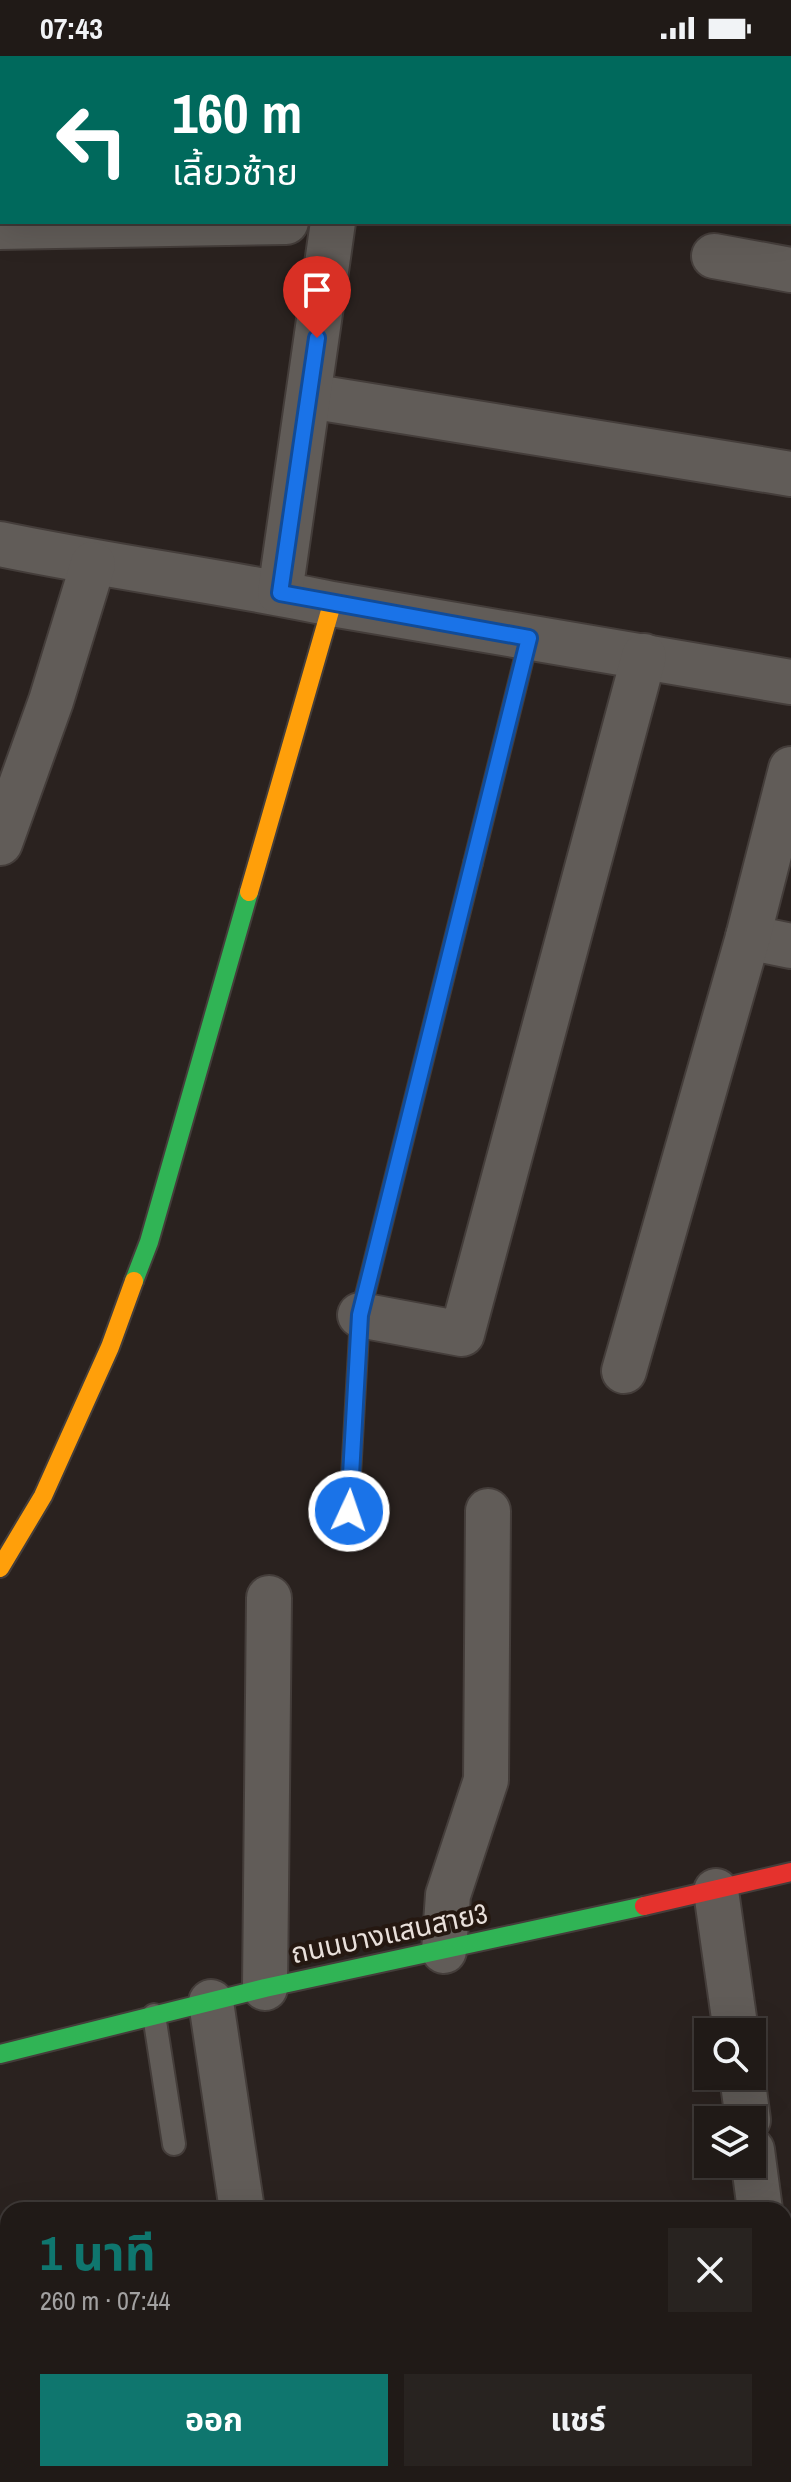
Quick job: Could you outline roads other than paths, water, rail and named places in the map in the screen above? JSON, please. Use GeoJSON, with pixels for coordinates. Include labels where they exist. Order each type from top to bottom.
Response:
{"type":"FeatureCollection","features":[{"type":"Feature","properties":{"kind":"street"},"geometry":{"type":"LineString","coordinates":[[0,227],[172,224]]}},
{"type":"Feature","properties":{"kind":"street"},"geometry":{"type":"LineString","coordinates":[[280,593],[333,224]]}},
{"type":"Feature","properties":{"kind":"street"},"geometry":{"type":"LineString","coordinates":[[714,256],[791,270]]}},
{"type":"Feature","properties":{"kind":"street"},"geometry":{"type":"LineString","coordinates":[[309,396],[791,474]]}},
{"type":"Feature","properties":{"kind":"street"},"geometry":{"type":"LineString","coordinates":[[0,544],[93,564],[280,593],[791,682]]}},
{"type":"Feature","properties":{"kind":"street"},"geometry":{"type":"LineString","coordinates":[[0,843],[51,701],[93,564]]}},
{"type":"Feature","properties":{"kind":"street"},"geometry":{"type":"LineString","coordinates":[[0,1568],[49,1483],[110,1347],[149,1242],[332,604]]}},
{"type":"Feature","properties":{"kind":"street"},"geometry":{"type":"LineString","coordinates":[[349,1511],[360,1315],[529,638]]}},
{"type":"Feature","properties":{"kind":"street"},"geometry":{"type":"LineString","coordinates":[[360,1315],[462,1334],[644,656]]}},
{"type":"Feature","properties":{"kind":"street"},"geometry":{"type":"LineString","coordinates":[[624,1371],[748,937],[791,769]]}},
{"type":"Feature","properties":{"kind":"street"},"geometry":{"type":"LineString","coordinates":[[748,937],[791,946]]}},
{"type":"Feature","properties":{"kind":"street"},"geometry":{"type":"LineString","coordinates":[[444,1951],[448,1895],[486,1780],[488,1511]]}},
{"type":"Feature","properties":{"kind":"street"},"geometry":{"type":"LineString","coordinates":[[265,1988],[269,1598]]}},
{"type":"Feature","properties":{"kind":"street","name":"ถนนบางแสนสาย3"},"geometry":{"type":"LineString","coordinates":[[0,2054],[265,1988],[444,1951],[791,1872]]}},
{"type":"Feature","properties":{"kind":"street"},"geometry":{"type":"LineString","coordinates":[[716,1891],[734,2018]]}},
{"type":"Feature","properties":{"kind":"street"},"geometry":{"type":"LineString","coordinates":[[211,2002],[241,2202]]}},
{"type":"Feature","properties":{"kind":"street"},"geometry":{"type":"LineString","coordinates":[[756,2178],[759,2202]]}},
{"type":"Feature","properties":{"kind":"lane"},"geometry":{"type":"LineString","coordinates":[[154,2015],[174,2144]]}}]}
